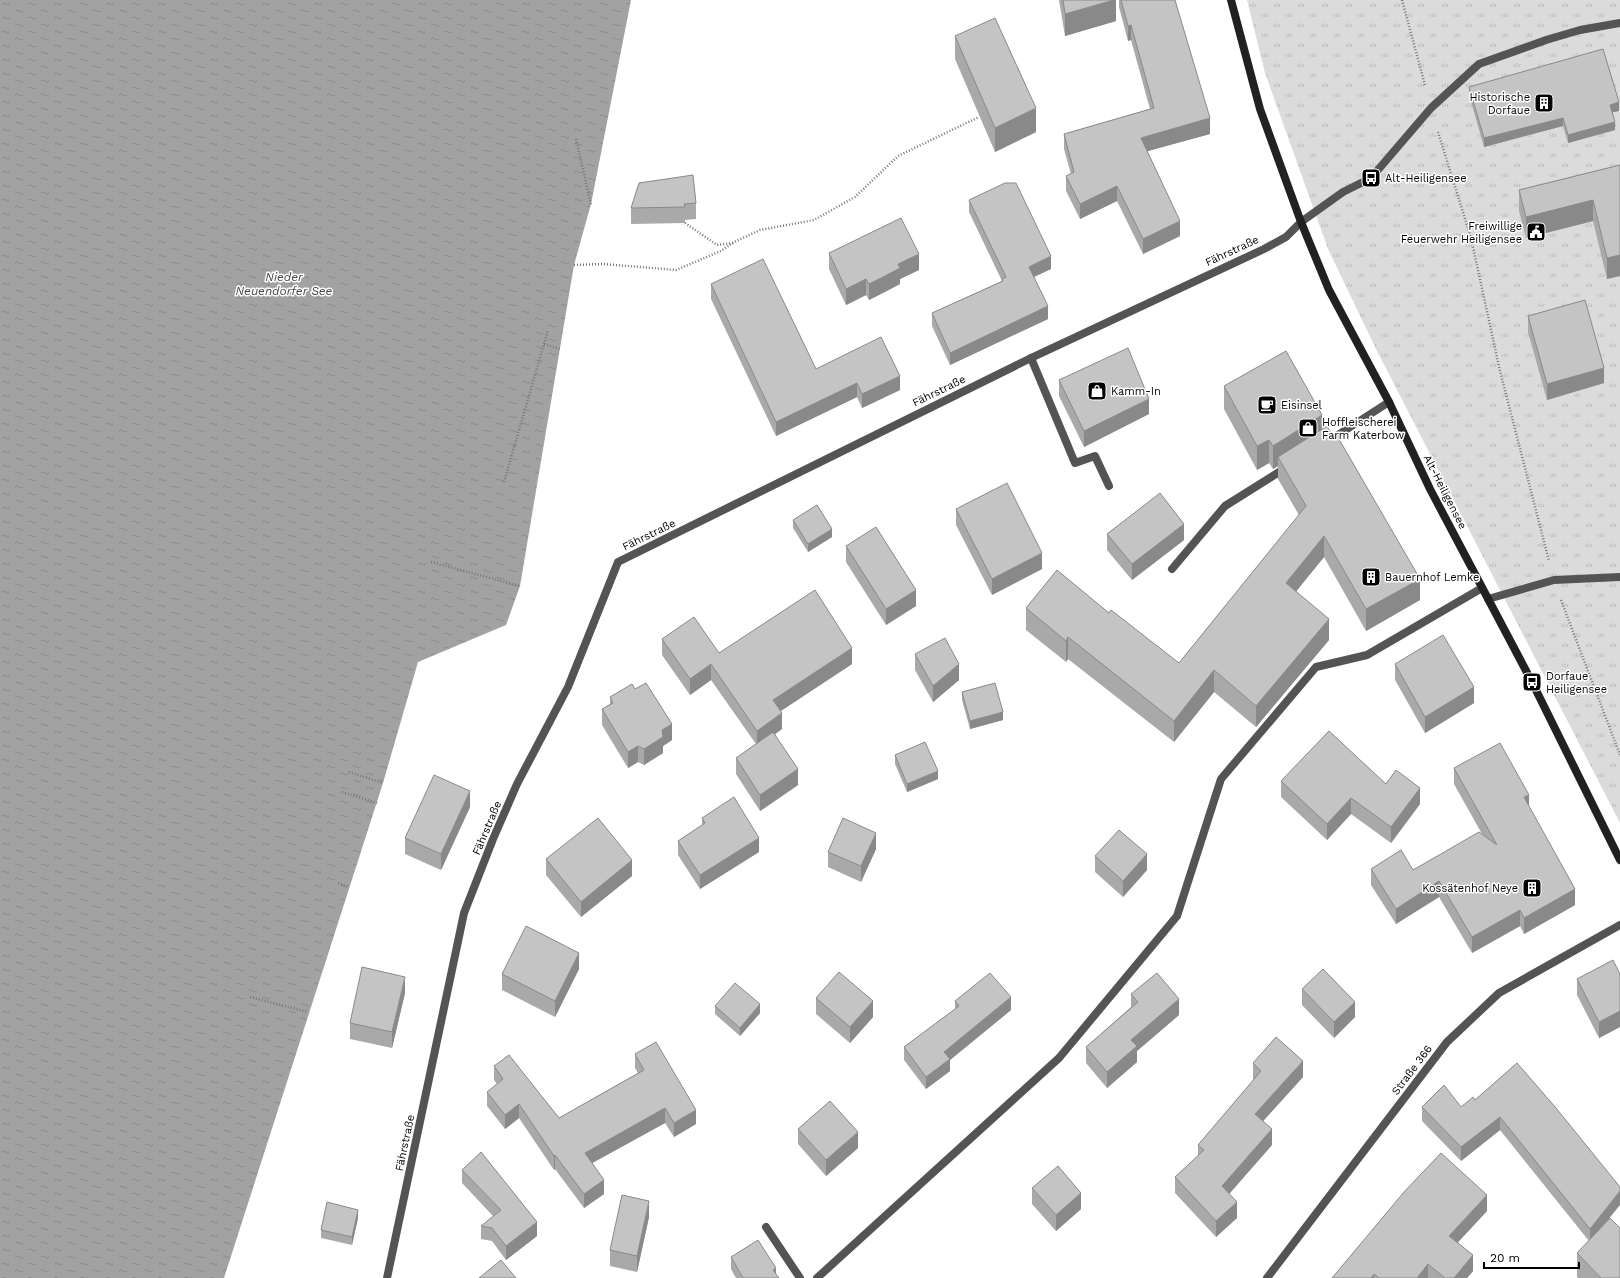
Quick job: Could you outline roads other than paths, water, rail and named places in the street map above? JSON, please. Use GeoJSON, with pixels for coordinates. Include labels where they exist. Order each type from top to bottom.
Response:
{"type":"FeatureCollection","features":[{"type":"Feature","properties":{"kind":"main road","name":"Alt-Heiligensee"},"geometry":{"type":"LineString","coordinates":[[1231,0],[1260,109],[1301,222],[1330,290],[1389,402],[1430,489],[1536,690],[1620,860]]}},
{"type":"Feature","properties":{"kind":"street"},"geometry":{"type":"LineString","coordinates":[[1301,222],[1343,192],[1371,178],[1431,108],[1479,64],[1546,40],[1580,30],[1620,24]]}},
{"type":"Feature","properties":{"kind":"street","name":"Fährstraße"},"geometry":{"type":"LineString","coordinates":[[387,1278],[464,913],[493,839],[518,784],[568,687],[618,562],[1031,358],[1264,249],[1286,237],[1301,222]]}},
{"type":"Feature","properties":{"kind":"street"},"geometry":{"type":"LineString","coordinates":[[1031,358],[1075,463],[1095,456],[1109,486]]}},
{"type":"Feature","properties":{"kind":"street"},"geometry":{"type":"LineString","coordinates":[[1317,448],[1389,402]]}},
{"type":"Feature","properties":{"kind":"street"},"geometry":{"type":"LineString","coordinates":[[1172,569],[1225,506],[1298,461]]}},
{"type":"Feature","properties":{"kind":"street"},"geometry":{"type":"LineString","coordinates":[[1488,599],[1554,580],[1620,577]]}},
{"type":"Feature","properties":{"kind":"street"},"geometry":{"type":"LineString","coordinates":[[817,1278],[1059,1058],[1177,916],[1221,779],[1316,668],[1367,655],[1482,588]]}},
{"type":"Feature","properties":{"kind":"street","name":"Straße 366"},"geometry":{"type":"LineString","coordinates":[[1267,1278],[1447,1042],[1499,993],[1620,925]]}},
{"type":"Feature","properties":{"kind":"street"},"geometry":{"type":"LineString","coordinates":[[766,1227],[800,1278]]}},
{"type":"Feature","properties":{"kind":"water","name":"Nieder Neuendorfer See"},"geometry":{"type":"Polygon","coordinates":[[[0,0],[631,0],[591,204],[574,265],[520,586],[506,625],[418,662],[383,783],[224,1278],[0,1278],[0,0]]]}},
{"type":"Feature","properties":{"kind":"place","name":"Historische Dorfaue"},"geometry":{"type":"Point","coordinates":[1544,103]}},
{"type":"Feature","properties":{"kind":"place","name":"Alt-Heiligensee"},"geometry":{"type":"Point","coordinates":[1371,178]}},
{"type":"Feature","properties":{"kind":"place","name":"Freiwillige Feuerwehr Heiligensee"},"geometry":{"type":"Point","coordinates":[1536,232]}},
{"type":"Feature","properties":{"kind":"place","name":"Kamm-In"},"geometry":{"type":"Point","coordinates":[1097,391]}},
{"type":"Feature","properties":{"kind":"place","name":"Eisinsel"},"geometry":{"type":"Point","coordinates":[1267,405]}},
{"type":"Feature","properties":{"kind":"place","name":"Hoffleischerei Farm Katerbow"},"geometry":{"type":"Point","coordinates":[1308,428]}},
{"type":"Feature","properties":{"kind":"place","name":"Bauernhof Lemke"},"geometry":{"type":"Point","coordinates":[1371,577]}},
{"type":"Feature","properties":{"kind":"place","name":"Dorfaue Heiligensee"},"geometry":{"type":"Point","coordinates":[1532,682]}},
{"type":"Feature","properties":{"kind":"place","name":"Kossätenhof Neye"},"geometry":{"type":"Point","coordinates":[1532,888]}}]}
